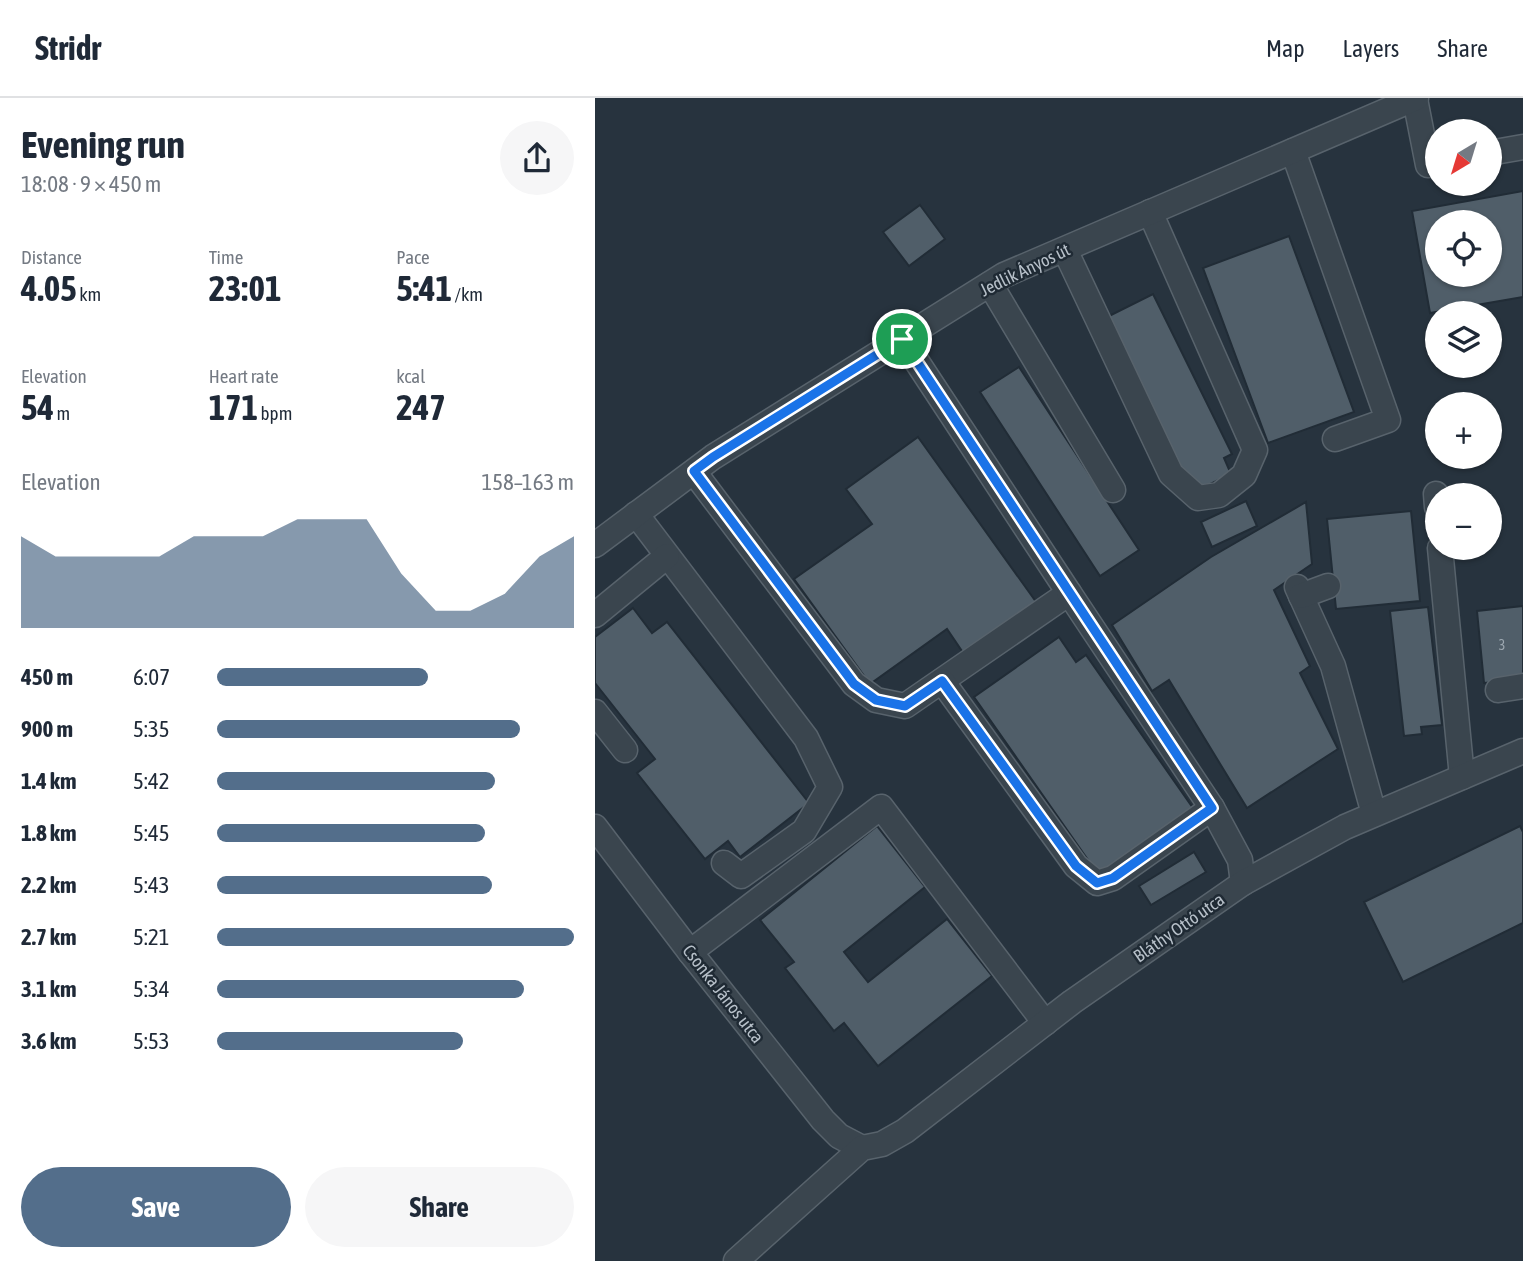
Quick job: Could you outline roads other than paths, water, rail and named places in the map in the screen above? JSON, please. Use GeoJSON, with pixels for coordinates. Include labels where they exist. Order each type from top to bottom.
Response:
{"type":"FeatureCollection","features":[{"type":"Feature","properties":{"kind":"street","name":"Jedlik Ányos út"},"geometry":{"type":"LineString","coordinates":[[595,545],[713,457],[1004,275],[1416,98]]}},
{"type":"Feature","properties":{"kind":"street"},"geometry":{"type":"LineString","coordinates":[[1416,98],[1425,148]]}},
{"type":"Feature","properties":{"kind":"street"},"geometry":{"type":"LineString","coordinates":[[1502,151],[1523,147]]}},
{"type":"Feature","properties":{"kind":"street"},"geometry":{"type":"LineString","coordinates":[[1293,151],[1388,420],[1335,439]]}},
{"type":"Feature","properties":{"kind":"street"},"geometry":{"type":"LineString","coordinates":[[1065,250],[1171,474],[1198,498],[1219,495],[1244,475],[1255,450],[1150,212]]}},
{"type":"Feature","properties":{"kind":"street"},"geometry":{"type":"LineString","coordinates":[[990,284],[1113,490]]}},
{"type":"Feature","properties":{"kind":"street"},"geometry":{"type":"LineString","coordinates":[[902,339],[1212,808],[1240,860],[1243,883]]}},
{"type":"Feature","properties":{"kind":"street"},"geometry":{"type":"LineString","coordinates":[[694,471],[771,560],[854,684],[876,700],[905,706],[1069,593]]}},
{"type":"Feature","properties":{"kind":"street"},"geometry":{"type":"LineString","coordinates":[[636,514],[806,738],[830,787],[804,831],[741,876],[724,863]]}},
{"type":"Feature","properties":{"kind":"street"},"geometry":{"type":"LineString","coordinates":[[595,615],[667,556]]}},
{"type":"Feature","properties":{"kind":"street"},"geometry":{"type":"LineString","coordinates":[[1441,560],[1462,777]]}},
{"type":"Feature","properties":{"kind":"street"},"geometry":{"type":"LineString","coordinates":[[1328,586],[1299,592],[1333,666],[1374,814]]}},
{"type":"Feature","properties":{"kind":"street"},"geometry":{"type":"LineString","coordinates":[[942,681],[1076,866],[1097,883],[1113,878],[1212,808]]}},
{"type":"Feature","properties":{"kind":"street"},"geometry":{"type":"LineString","coordinates":[[1498,690],[1523,686]]}},
{"type":"Feature","properties":{"kind":"street"},"geometry":{"type":"LineString","coordinates":[[595,712],[625,750]]}},
{"type":"Feature","properties":{"kind":"street","name":"Bláthy Ottó utca"},"geometry":{"type":"LineString","coordinates":[[862,1148],[882,1144],[905,1131],[1072,1002],[1243,883],[1345,827],[1523,751]]}},
{"type":"Feature","properties":{"kind":"street"},"geometry":{"type":"LineString","coordinates":[[690,952],[881,807],[1045,1023]]}},
{"type":"Feature","properties":{"kind":"street","name":"Csonka János utca"},"geometry":{"type":"LineString","coordinates":[[595,827],[823,1119],[839,1136],[862,1148]]}},
{"type":"Feature","properties":{"kind":"street"},"geometry":{"type":"LineString","coordinates":[[736,1261],[862,1148]]}}]}
